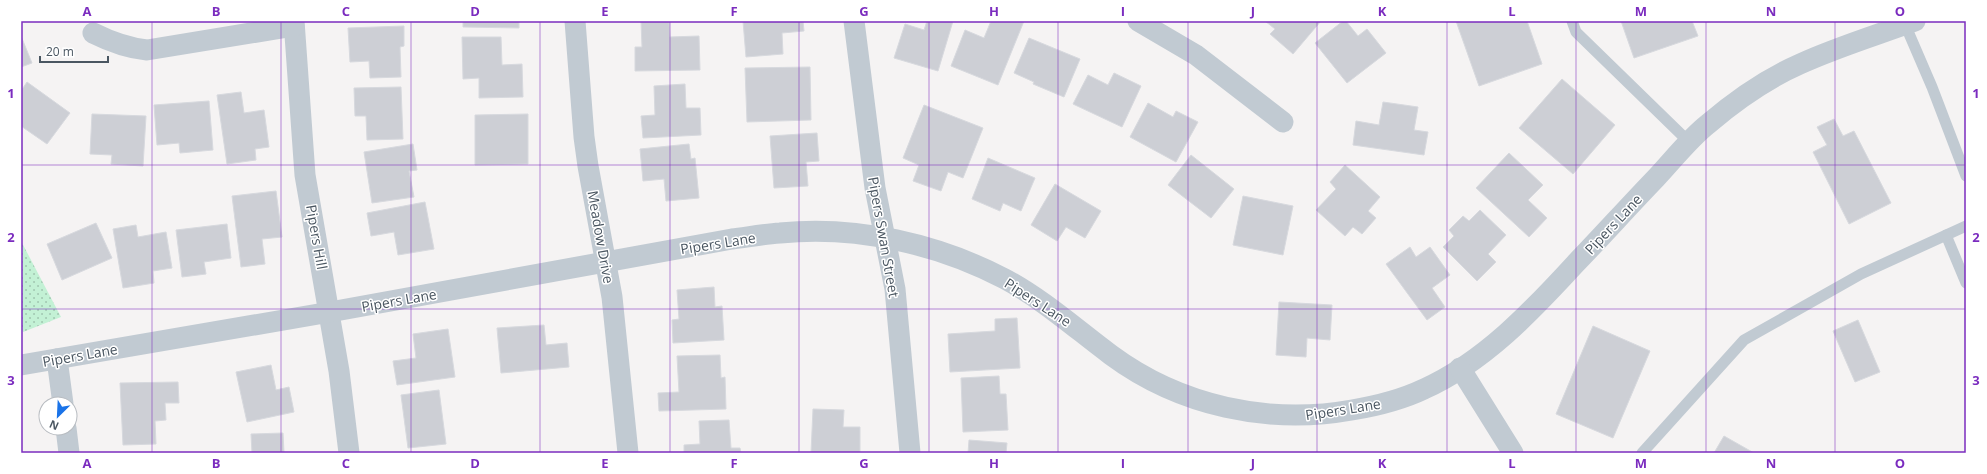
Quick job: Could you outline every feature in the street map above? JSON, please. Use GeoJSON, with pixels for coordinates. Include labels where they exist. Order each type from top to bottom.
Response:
{"type":"FeatureCollection","features":[{"type":"Feature","properties":{"kind":"street","name":"Meadow Drive"},"geometry":{"type":"LineString","coordinates":[[575,21],[588,166],[612,297],[628,453]]}},
{"type":"Feature","properties":{"kind":"street","name":"Pipers Swan Street"},"geometry":{"type":"LineString","coordinates":[[854,21],[875,188],[895,289],[910,453]]}},
{"type":"Feature","properties":{"kind":"street"},"geometry":{"type":"LineString","coordinates":[[1138,21],[1196,55],[1283,122]]}},
{"type":"Feature","properties":{"kind":"street","name":"Pipers Lane"},"geometry":{"type":"LineString","coordinates":[[21,365],[330,312],[606,262],[780,233],[840,233],[884,238],[949,255],[1004,278],[1042,301],[1112,355],[1143,375],[1183,394],[1230,408],[1276,416],[1300,416],[1350,410],[1409,395],[1430,386],[1460,368],[1496,342],[1539,302],[1705,126],[1740,98],[1770,79],[1801,63],[1908,22]]}},
{"type":"Feature","properties":{"kind":"street"},"geometry":{"type":"LineString","coordinates":[[93,32],[112,42],[130,48],[147,50],[294,24]]}},
{"type":"Feature","properties":{"kind":"street","name":"Pipers Hill"},"geometry":{"type":"LineString","coordinates":[[294,24],[306,174],[340,371],[349,453]]}},
{"type":"Feature","properties":{"kind":"street"},"geometry":{"type":"LineString","coordinates":[[57,359],[62,396]]}},
{"type":"Feature","properties":{"kind":"street"},"geometry":{"type":"LineString","coordinates":[[1460,368],[1513,453]]}},
{"type":"Feature","properties":{"kind":"street"},"geometry":{"type":"LineString","coordinates":[[67,436],[69,453]]}},
{"type":"Feature","properties":{"kind":"lane"},"geometry":{"type":"LineString","coordinates":[[1572,21],[1576,32],[1689,142]]}},
{"type":"Feature","properties":{"kind":"lane"},"geometry":{"type":"LineString","coordinates":[[1908,22],[1966,176]]}},
{"type":"Feature","properties":{"kind":"lane"},"geometry":{"type":"LineString","coordinates":[[1642,453],[1650,449],[1744,340],[1861,274],[1966,226]]}},
{"type":"Feature","properties":{"kind":"lane"},"geometry":{"type":"LineString","coordinates":[[1946,235],[1966,283]]}},
{"type":"Feature","properties":{"kind":"green space"},"geometry":{"type":"Polygon","coordinates":[[[21,241],[61,317],[23,332],[21,329],[21,241]]]}},
{"type":"Feature","properties":{"kind":"building"},"geometry":{"type":"Polygon","coordinates":[[[463,21],[519,21],[519,28],[463,27],[463,21]]]}},
{"type":"Feature","properties":{"kind":"building"},"geometry":{"type":"Polygon","coordinates":[[[641,21],[669,21],[670,37],[699,36],[700,70],[635,71],[635,47],[642,47],[641,21]]]}},
{"type":"Feature","properties":{"kind":"building"},"geometry":{"type":"Polygon","coordinates":[[[743,21],[803,21],[804,31],[782,33],[783,54],[746,57],[743,21]]]}},
{"type":"Feature","properties":{"kind":"building"},"geometry":{"type":"Polygon","coordinates":[[[927,21],[953,21],[938,71],[894,58],[905,24],[924,30],[927,21]]]}},
{"type":"Feature","properties":{"kind":"building"},"geometry":{"type":"Polygon","coordinates":[[[991,21],[1024,21],[998,85],[951,66],[965,30],[984,38],[991,21]]]}},
{"type":"Feature","properties":{"kind":"building"},"geometry":{"type":"Polygon","coordinates":[[[1265,21],[1321,21],[1293,54],[1270,34],[1275,29],[1265,21]]]}},
{"type":"Feature","properties":{"kind":"building"},"geometry":{"type":"Polygon","coordinates":[[[1343,21],[1346,21],[1358,36],[1367,29],[1386,53],[1347,83],[1315,43],[1343,21]]]}},
{"type":"Feature","properties":{"kind":"building"},"geometry":{"type":"Polygon","coordinates":[[[1456,21],[1527,21],[1542,64],[1479,86],[1456,21]]]}},
{"type":"Feature","properties":{"kind":"building"},"geometry":{"type":"Polygon","coordinates":[[[1621,21],[1692,21],[1698,36],[1634,58],[1621,21]]]}},
{"type":"Feature","properties":{"kind":"building"},"geometry":{"type":"Polygon","coordinates":[[[404,26],[404,46],[400,47],[401,77],[370,78],[369,61],[350,62],[348,28],[404,26]]]}},
{"type":"Feature","properties":{"kind":"building"},"geometry":{"type":"Polygon","coordinates":[[[21,36],[32,63],[21,67],[21,36]]]}},
{"type":"Feature","properties":{"kind":"building"},"geometry":{"type":"Polygon","coordinates":[[[462,37],[501,37],[502,65],[522,64],[523,97],[479,98],[479,78],[463,79],[462,37]]]}},
{"type":"Feature","properties":{"kind":"building"},"geometry":{"type":"Polygon","coordinates":[[[1029,38],[1080,59],[1064,97],[1033,84],[1034,82],[1014,73],[1029,38]]]}},
{"type":"Feature","properties":{"kind":"building"},"geometry":{"type":"Polygon","coordinates":[[[810,67],[811,120],[747,122],[745,68],[810,67]]]}},
{"type":"Feature","properties":{"kind":"building"},"geometry":{"type":"Polygon","coordinates":[[[1114,73],[1141,86],[1122,127],[1073,104],[1088,75],[1108,85],[1114,73]]]}},
{"type":"Feature","properties":{"kind":"building"},"geometry":{"type":"Polygon","coordinates":[[[1562,79],[1615,125],[1573,174],[1519,128],[1562,79]]]}},
{"type":"Feature","properties":{"kind":"building"},"geometry":{"type":"Polygon","coordinates":[[[27,82],[70,113],[47,144],[21,126],[21,91],[27,82]]]}},
{"type":"Feature","properties":{"kind":"building"},"geometry":{"type":"Polygon","coordinates":[[[685,84],[686,108],[700,108],[701,135],[643,138],[641,116],[655,115],[654,86],[685,84]]]}},
{"type":"Feature","properties":{"kind":"building"},"geometry":{"type":"Polygon","coordinates":[[[401,87],[403,139],[367,140],[366,116],[355,116],[354,88],[401,87]]]}},
{"type":"Feature","properties":{"kind":"building"},"geometry":{"type":"Polygon","coordinates":[[[241,92],[244,113],[264,110],[269,147],[255,149],[256,160],[227,164],[217,95],[241,92]]]}},
{"type":"Feature","properties":{"kind":"building"},"geometry":{"type":"Polygon","coordinates":[[[209,101],[213,150],[180,153],[179,143],[157,145],[154,105],[209,101]]]}},
{"type":"Feature","properties":{"kind":"building"},"geometry":{"type":"Polygon","coordinates":[[[1383,102],[1418,107],[1414,130],[1428,132],[1424,155],[1353,145],[1356,121],[1379,125],[1383,102]]]}},
{"type":"Feature","properties":{"kind":"building"},"geometry":{"type":"Polygon","coordinates":[[[1148,103],[1173,117],[1176,111],[1198,122],[1176,162],[1130,137],[1148,103]]]}},
{"type":"Feature","properties":{"kind":"building"},"geometry":{"type":"Polygon","coordinates":[[[924,105],[983,128],[963,178],[948,172],[941,191],[913,181],[919,165],[903,158],[924,105]]]}},
{"type":"Feature","properties":{"kind":"building"},"geometry":{"type":"Polygon","coordinates":[[[92,114],[146,116],[143,166],[111,164],[112,155],[90,154],[92,114]]]}},
{"type":"Feature","properties":{"kind":"building"},"geometry":{"type":"Polygon","coordinates":[[[528,114],[528,164],[475,165],[475,115],[528,114]]]}},
{"type":"Feature","properties":{"kind":"building"},"geometry":{"type":"Polygon","coordinates":[[[1834,119],[1843,136],[1854,131],[1891,203],[1849,224],[1813,152],[1827,145],[1817,127],[1834,119]]]}},
{"type":"Feature","properties":{"kind":"building"},"geometry":{"type":"Polygon","coordinates":[[[817,133],[819,161],[806,162],[808,186],[774,188],[770,136],[817,133]]]}},
{"type":"Feature","properties":{"kind":"building"},"geometry":{"type":"Polygon","coordinates":[[[413,144],[417,170],[409,171],[414,197],[372,203],[364,152],[413,144]]]}},
{"type":"Feature","properties":{"kind":"building"},"geometry":{"type":"Polygon","coordinates":[[[689,144],[691,159],[695,158],[699,198],[666,201],[664,179],[643,181],[640,149],[689,144]]]}},
{"type":"Feature","properties":{"kind":"building"},"geometry":{"type":"Polygon","coordinates":[[[1509,153],[1543,185],[1528,200],[1547,218],[1529,237],[1476,188],[1509,153]]]}},
{"type":"Feature","properties":{"kind":"building"},"geometry":{"type":"Polygon","coordinates":[[[1191,155],[1234,189],[1211,218],[1168,185],[1191,155]]]}},
{"type":"Feature","properties":{"kind":"building"},"geometry":{"type":"Polygon","coordinates":[[[988,158],[1035,178],[1021,211],[1003,203],[1000,211],[972,199],[988,158]]]}},
{"type":"Feature","properties":{"kind":"building"},"geometry":{"type":"Polygon","coordinates":[[[1345,165],[1380,197],[1368,211],[1376,218],[1362,234],[1353,227],[1345,236],[1316,210],[1336,189],[1330,182],[1345,165]]]}},
{"type":"Feature","properties":{"kind":"building"},"geometry":{"type":"Polygon","coordinates":[[[1055,184],[1101,211],[1085,238],[1066,227],[1057,241],[1031,225],[1055,184]]]}},
{"type":"Feature","properties":{"kind":"building"},"geometry":{"type":"Polygon","coordinates":[[[276,191],[282,237],[262,239],[265,264],[241,267],[232,196],[276,191]]]}},
{"type":"Feature","properties":{"kind":"building"},"geometry":{"type":"Polygon","coordinates":[[[1243,196],[1293,206],[1283,255],[1233,245],[1243,196]]]}},
{"type":"Feature","properties":{"kind":"building"},"geometry":{"type":"Polygon","coordinates":[[[425,202],[434,249],[398,255],[394,232],[371,236],[367,213],[425,202]]]}},
{"type":"Feature","properties":{"kind":"building"},"geometry":{"type":"Polygon","coordinates":[[[1480,210],[1506,235],[1488,254],[1496,262],[1477,281],[1443,247],[1454,236],[1449,230],[1463,216],[1469,221],[1480,210]]]}},
{"type":"Feature","properties":{"kind":"building"},"geometry":{"type":"Polygon","coordinates":[[[96,223],[112,258],[62,280],[47,244],[96,223]]]}},
{"type":"Feature","properties":{"kind":"building"},"geometry":{"type":"Polygon","coordinates":[[[227,224],[231,258],[204,262],[206,274],[182,277],[176,230],[227,224]]]}},
{"type":"Feature","properties":{"kind":"building"},"geometry":{"type":"Polygon","coordinates":[[[136,225],[138,237],[166,232],[172,268],[153,271],[154,283],[123,288],[113,229],[136,225]]]}},
{"type":"Feature","properties":{"kind":"building"},"geometry":{"type":"Polygon","coordinates":[[[1410,247],[1416,257],[1430,247],[1450,275],[1432,288],[1445,307],[1427,320],[1386,264],[1410,247]]]}},
{"type":"Feature","properties":{"kind":"building"},"geometry":{"type":"Polygon","coordinates":[[[714,287],[715,307],[722,306],[724,340],[673,343],[672,320],[679,319],[677,290],[714,287]]]}},
{"type":"Feature","properties":{"kind":"building"},"geometry":{"type":"Polygon","coordinates":[[[1279,302],[1332,305],[1330,340],[1307,338],[1306,357],[1276,355],[1279,302]]]}},
{"type":"Feature","properties":{"kind":"building"},"geometry":{"type":"Polygon","coordinates":[[[1017,318],[1020,368],[950,372],[948,334],[995,331],[995,319],[1017,318]]]}},
{"type":"Feature","properties":{"kind":"building"},"geometry":{"type":"Polygon","coordinates":[[[1858,320],[1880,372],[1855,382],[1833,331],[1858,320]]]}},
{"type":"Feature","properties":{"kind":"building"},"geometry":{"type":"Polygon","coordinates":[[[544,325],[546,345],[567,343],[569,367],[501,373],[497,328],[544,325]]]}},
{"type":"Feature","properties":{"kind":"building"},"geometry":{"type":"Polygon","coordinates":[[[1593,326],[1650,351],[1613,438],[1556,414],[1593,326]]]}},
{"type":"Feature","properties":{"kind":"building"},"geometry":{"type":"Polygon","coordinates":[[[448,329],[455,377],[397,385],[393,361],[416,358],[413,334],[448,329]]]}},
{"type":"Feature","properties":{"kind":"building"},"geometry":{"type":"Polygon","coordinates":[[[720,355],[721,378],[725,377],[726,409],[659,411],[658,393],[679,392],[677,356],[720,355]]]}},
{"type":"Feature","properties":{"kind":"building"},"geometry":{"type":"Polygon","coordinates":[[[271,365],[276,390],[289,387],[294,412],[247,422],[236,372],[271,365]]]}},
{"type":"Feature","properties":{"kind":"building"},"geometry":{"type":"Polygon","coordinates":[[[999,376],[1000,394],[1006,394],[1008,430],[963,432],[961,378],[999,376]]]}},
{"type":"Feature","properties":{"kind":"building"},"geometry":{"type":"Polygon","coordinates":[[[178,382],[179,403],[165,403],[166,420],[155,421],[156,444],[123,445],[120,383],[178,382]]]}},
{"type":"Feature","properties":{"kind":"building"},"geometry":{"type":"Polygon","coordinates":[[[439,390],[446,444],[408,448],[401,395],[439,390]]]}},
{"type":"Feature","properties":{"kind":"building"},"geometry":{"type":"Polygon","coordinates":[[[813,409],[844,410],[843,427],[860,427],[860,453],[811,453],[813,409]]]}},
{"type":"Feature","properties":{"kind":"building"},"geometry":{"type":"Polygon","coordinates":[[[729,420],[731,448],[740,448],[741,453],[684,453],[684,445],[700,444],[699,421],[729,420]]]}},
{"type":"Feature","properties":{"kind":"building"},"geometry":{"type":"Polygon","coordinates":[[[283,433],[284,453],[252,453],[251,434],[283,433]]]}},
{"type":"Feature","properties":{"kind":"building"},"geometry":{"type":"Polygon","coordinates":[[[1724,436],[1754,453],[1714,453],[1724,436]]]}},
{"type":"Feature","properties":{"kind":"building"},"geometry":{"type":"Polygon","coordinates":[[[969,440],[1007,443],[1006,453],[968,453],[969,440]]]}}]}
